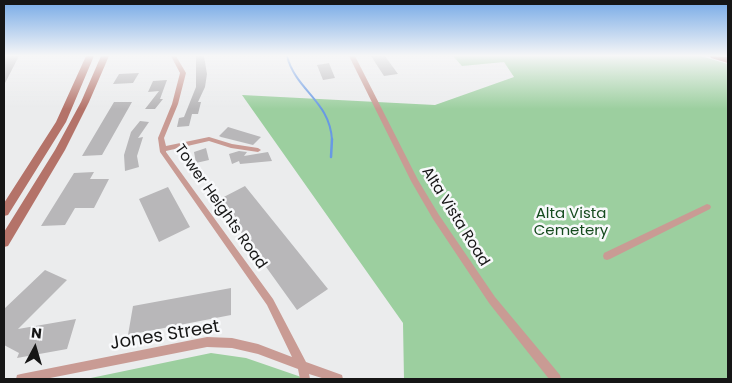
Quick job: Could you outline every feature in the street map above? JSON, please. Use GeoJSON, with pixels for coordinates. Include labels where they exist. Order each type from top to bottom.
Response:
{"type":"FeatureCollection","features":[{"type":"Feature","properties":{"kind":"main road"},"geometry":{"type":"LineString","coordinates":[[4,212],[61,122],[82,74]]}},
{"type":"Feature","properties":{"kind":"main road"},"geometry":{"type":"LineString","coordinates":[[4,242],[60,150],[97,74]]}},
{"type":"Feature","properties":{"kind":"street","name":"Tower Heights Road"},"geometry":{"type":"LineString","coordinates":[[183,74],[175,104],[161,138],[163,149],[270,302],[303,367],[305,379]]}},
{"type":"Feature","properties":{"kind":"street","name":"Alta Vista Road"},"geometry":{"type":"LineString","coordinates":[[361,74],[415,181],[436,217],[492,300],[556,379]]}},
{"type":"Feature","properties":{"kind":"street"},"geometry":{"type":"LineString","coordinates":[[163,149],[209,139],[230,146],[258,150]]}},
{"type":"Feature","properties":{"kind":"street"},"geometry":{"type":"LineString","coordinates":[[607,256],[707,207]]}},
{"type":"Feature","properties":{"kind":"street","name":"Jones Street"},"geometry":{"type":"LineString","coordinates":[[21,379],[206,342],[232,343],[258,349],[338,379]]}},
{"type":"Feature","properties":{"kind":"green space","name":"Alta Vista Cemetery"},"geometry":{"type":"Polygon","coordinates":[[[512,74],[728,74],[728,379],[404,379],[403,323],[242,95],[435,105],[514,77],[512,74]]]}},
{"type":"Feature","properties":{"kind":"green space"},"geometry":{"type":"Polygon","coordinates":[[[211,353],[246,358],[307,379],[86,379],[211,353]]]}},
{"type":"Feature","properties":{"kind":"building"},"geometry":{"type":"Polygon","coordinates":[[[4,74],[10,74],[4,85],[4,74]]]}},
{"type":"Feature","properties":{"kind":"building"},"geometry":{"type":"Polygon","coordinates":[[[119,74],[138,74],[133,83],[113,84],[119,74]]]}},
{"type":"Feature","properties":{"kind":"building"},"geometry":{"type":"Polygon","coordinates":[[[196,74],[207,74],[205,87],[198,102],[201,102],[198,114],[192,114],[189,126],[177,127],[179,118],[184,117],[196,87],[196,74]]]}},
{"type":"Feature","properties":{"kind":"building"},"geometry":{"type":"Polygon","coordinates":[[[321,74],[333,74],[335,78],[323,80],[321,74]]]}},
{"type":"Feature","properties":{"kind":"building"},"geometry":{"type":"Polygon","coordinates":[[[383,74],[398,74],[384,76],[383,74]]]}},
{"type":"Feature","properties":{"kind":"building"},"geometry":{"type":"Polygon","coordinates":[[[167,80],[160,99],[163,99],[155,109],[145,109],[159,91],[148,92],[153,81],[167,80]]]}},
{"type":"Feature","properties":{"kind":"building"},"geometry":{"type":"Polygon","coordinates":[[[114,102],[132,102],[102,155],[82,156],[114,102]]]}},
{"type":"Feature","properties":{"kind":"building"},"geometry":{"type":"Polygon","coordinates":[[[140,121],[149,122],[138,138],[143,137],[137,156],[139,167],[125,171],[124,155],[131,132],[140,121]]]}},
{"type":"Feature","properties":{"kind":"building"},"geometry":{"type":"Polygon","coordinates":[[[228,127],[261,137],[253,145],[219,136],[228,127]]]}},
{"type":"Feature","properties":{"kind":"building"},"geometry":{"type":"Polygon","coordinates":[[[206,148],[209,160],[196,163],[194,152],[206,148]]]}},
{"type":"Feature","properties":{"kind":"building"},"geometry":{"type":"Polygon","coordinates":[[[239,151],[247,152],[244,156],[268,152],[272,161],[240,164],[239,161],[232,164],[229,154],[239,151]]]}},
{"type":"Feature","properties":{"kind":"building"},"geometry":{"type":"Polygon","coordinates":[[[94,172],[90,179],[109,179],[94,208],[75,208],[65,225],[41,226],[74,173],[94,172]]]}},
{"type":"Feature","properties":{"kind":"building"},"geometry":{"type":"Polygon","coordinates":[[[245,186],[328,289],[297,310],[218,200],[245,186]]]}},
{"type":"Feature","properties":{"kind":"building"},"geometry":{"type":"Polygon","coordinates":[[[168,187],[190,227],[159,242],[139,199],[168,187]]]}},
{"type":"Feature","properties":{"kind":"building"},"geometry":{"type":"Polygon","coordinates":[[[45,270],[67,280],[18,329],[76,319],[67,349],[17,358],[19,353],[4,345],[4,309],[45,270]]]}},
{"type":"Feature","properties":{"kind":"building"},"geometry":{"type":"Polygon","coordinates":[[[231,288],[231,315],[128,335],[133,306],[231,288]]]}},
{"type":"Feature","properties":{"kind":"waterway"},"geometry":{"type":"LineString","coordinates":[[295,74],[325,115],[330,127],[332,140]]}},
{"type":"Feature","properties":{"kind":"waterway"},"geometry":{"type":"LineString","coordinates":[[331,157],[332,140]]}}]}
